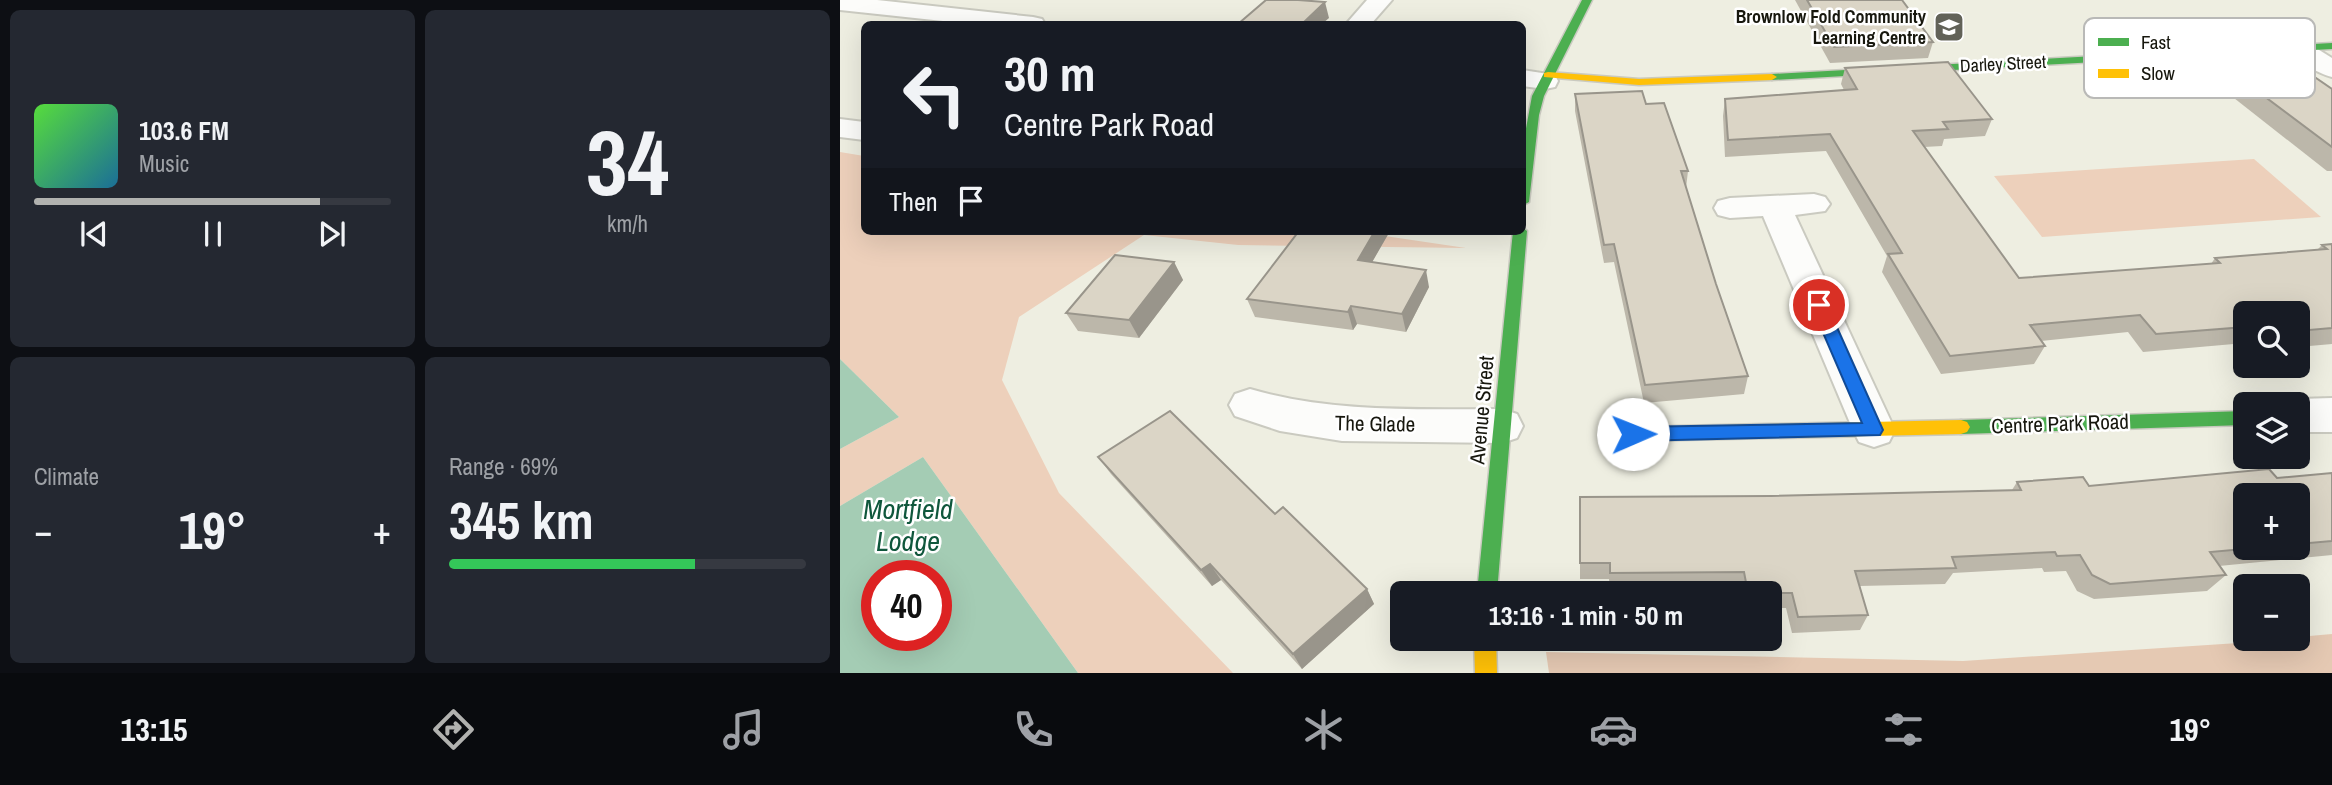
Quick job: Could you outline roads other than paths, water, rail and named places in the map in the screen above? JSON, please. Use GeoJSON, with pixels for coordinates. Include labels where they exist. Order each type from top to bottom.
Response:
{"type":"FeatureCollection","features":[{"type":"Feature","properties":{"kind":"street"},"geometry":{"type":"LineString","coordinates":[[922,12],[944,0]]}},
{"type":"Feature","properties":{"kind":"street"},"geometry":{"type":"LineString","coordinates":[[1361,21],[1380,0]]}},
{"type":"Feature","properties":{"kind":"street"},"geometry":{"type":"LineString","coordinates":[[1526,170],[1539,78],[1587,0]]}},
{"type":"Feature","properties":{"kind":"street"},"geometry":{"type":"LineString","coordinates":[[840,3],[998,21]]}},
{"type":"Feature","properties":{"kind":"street"},"geometry":{"type":"LineString","coordinates":[[2315,58],[2332,69]]}},
{"type":"Feature","properties":{"kind":"street","name":"Darley Street"},"geometry":{"type":"LineString","coordinates":[[1539,78],[1688,82],[2084,60]]}},
{"type":"Feature","properties":{"kind":"street"},"geometry":{"type":"LineString","coordinates":[[1730,208],[1814,204]]}},
{"type":"Feature","properties":{"kind":"street"},"geometry":{"type":"LineString","coordinates":[[1775,206],[1874,430]]}},
{"type":"Feature","properties":{"kind":"street","name":"Avenue Street"},"geometry":{"type":"LineString","coordinates":[[1488,581],[1520,235]]}},
{"type":"Feature","properties":{"kind":"street","name":"The Glade"},"geometry":{"type":"LineString","coordinates":[[1250,405],[1282,417],[1320,423],[1502,426]]}},
{"type":"Feature","properties":{"kind":"street"},"geometry":{"type":"LineString","coordinates":[[2310,416],[2332,415]]}},
{"type":"Feature","properties":{"kind":"street","name":"Centre Park Road"},"geometry":{"type":"LineString","coordinates":[[1633,434],[1874,430],[2233,418]]}},
{"type":"Feature","properties":{"kind":"street"},"geometry":{"type":"LineString","coordinates":[[1485,651],[1486,673]]}},
{"type":"Feature","properties":{"kind":"water","name":"Mortfield Lodge"},"geometry":{"type":"Polygon","coordinates":[[[840,359],[899,417],[840,449],[840,359]]]}},
{"type":"Feature","properties":{"kind":"water","name":"Mortfield Lodge"},"geometry":{"type":"Polygon","coordinates":[[[923,457],[1078,673],[840,673],[840,506],[923,457]]]}},
{"type":"Feature","properties":{"kind":"place","name":"Brownlow Fold Community Learning Centre"},"geometry":{"type":"Point","coordinates":[1949,27]}}]}
